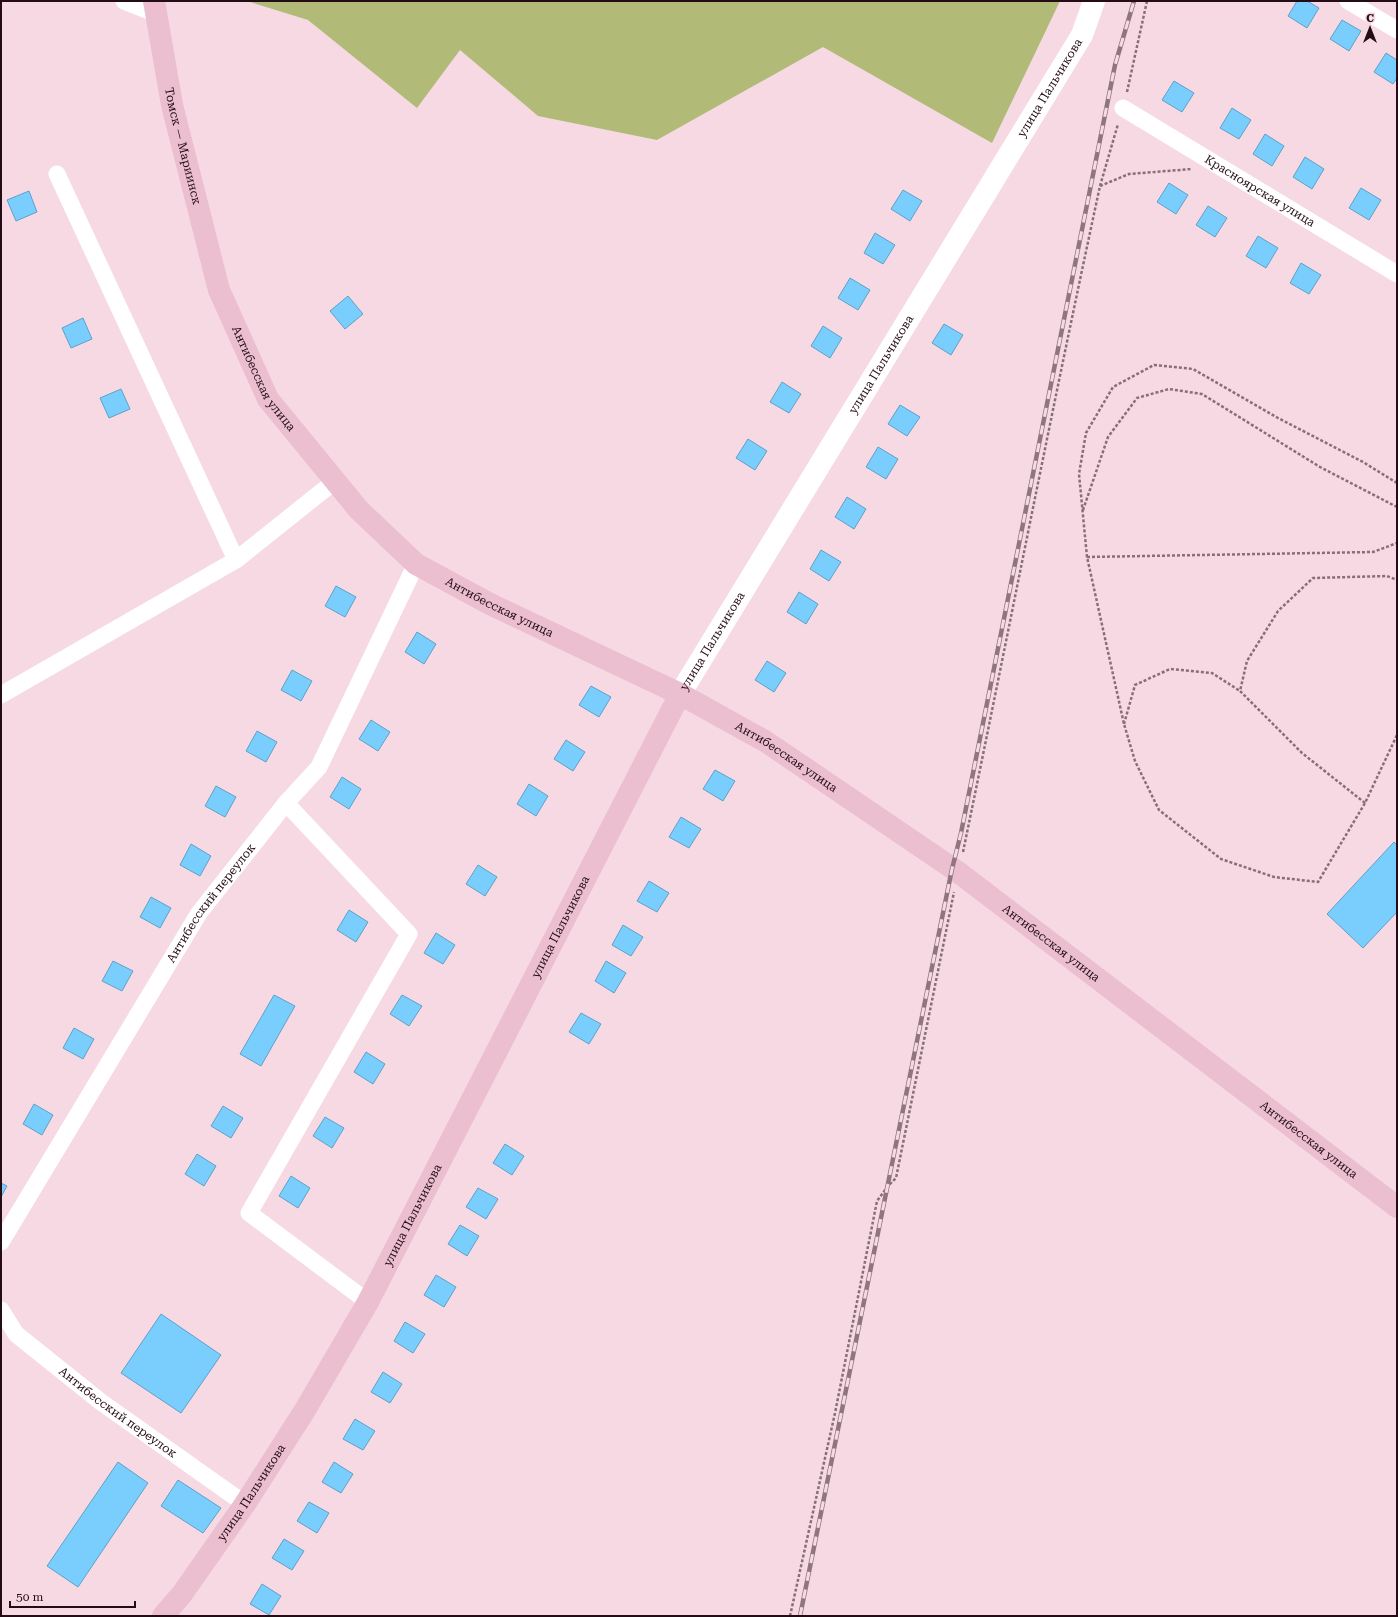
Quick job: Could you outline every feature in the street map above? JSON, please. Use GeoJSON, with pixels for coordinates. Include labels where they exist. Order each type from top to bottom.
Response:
{"type":"FeatureCollection","features":[{"type":"Feature","properties":{"kind":"main road","name":"Томск — Мариинск"},"geometry":{"type":"LineString","coordinates":[[156,8],[172,104],[219,290]]}},
{"type":"Feature","properties":{"kind":"main road","name":"Антибесская улица"},"geometry":{"type":"LineString","coordinates":[[219,290],[268,399],[359,510],[416,564],[490,604],[680,694],[764,741],[958,872],[1397,1207]]}},
{"type":"Feature","properties":{"kind":"main road","name":"улица Пальчикова"},"geometry":{"type":"LineString","coordinates":[[163,1616],[182,1594],[245,1504],[305,1410],[368,1302],[680,694]]}},
{"type":"Feature","properties":{"kind":"street"},"geometry":{"type":"LineString","coordinates":[[124,1],[156,8]]}},
{"type":"Feature","properties":{"kind":"street","name":"улица Пальчикова"},"geometry":{"type":"LineString","coordinates":[[680,694],[1082,36],[1094,1]]}},
{"type":"Feature","properties":{"kind":"street"},"geometry":{"type":"LineString","coordinates":[[1348,1],[1397,30]]}},
{"type":"Feature","properties":{"kind":"street","name":"Красноярская улица"},"geometry":{"type":"LineString","coordinates":[[1123,108],[1397,274]]}},
{"type":"Feature","properties":{"kind":"street"},"geometry":{"type":"LineString","coordinates":[[58,174],[236,560]]}},
{"type":"Feature","properties":{"kind":"street"},"geometry":{"type":"LineString","coordinates":[[1,696],[236,560],[335,481]]}},
{"type":"Feature","properties":{"kind":"street","name":"Антибесский переулок"},"geometry":{"type":"LineString","coordinates":[[1,1242],[199,913],[286,803],[319,767],[416,564]]}},
{"type":"Feature","properties":{"kind":"street"},"geometry":{"type":"LineString","coordinates":[[286,803],[409,934],[249,1213],[368,1302]]}},
{"type":"Feature","properties":{"kind":"street","name":"Антибесский переулок"},"geometry":{"type":"LineString","coordinates":[[1,1310],[16,1334],[58,1368],[101,1402],[245,1504]]}},
{"type":"Feature","properties":{"kind":"path"},"geometry":{"type":"LineString","coordinates":[[790,1616],[834,1413],[877,1201],[896,1178],[1021,572],[1067,340],[1100,186],[1123,108],[1147,1]]}},
{"type":"Feature","properties":{"kind":"path"},"geometry":{"type":"LineString","coordinates":[[1100,186],[1129,174],[1221,167]]}},
{"type":"Feature","properties":{"kind":"path"},"geometry":{"type":"LineString","coordinates":[[1397,483],[1363,462],[1278,418],[1193,369],[1154,365],[1113,387],[1086,433],[1078,474],[1087,557],[1124,724],[1135,761],[1159,810],[1221,860],[1274,877],[1318,882],[1365,803],[1397,735]]}},
{"type":"Feature","properties":{"kind":"path"},"geometry":{"type":"LineString","coordinates":[[1082,512],[1108,437],[1137,398],[1169,389],[1202,394],[1320,467],[1397,507]]}},
{"type":"Feature","properties":{"kind":"path"},"geometry":{"type":"LineString","coordinates":[[1087,557],[1373,552],[1397,543]]}},
{"type":"Feature","properties":{"kind":"path"},"geometry":{"type":"LineString","coordinates":[[1240,691],[1247,661],[1278,611],[1313,578],[1387,576],[1397,580]]}},
{"type":"Feature","properties":{"kind":"path"},"geometry":{"type":"LineString","coordinates":[[1124,724],[1135,685],[1170,669],[1212,672],[1240,691],[1302,753],[1365,803]]}},
{"type":"Feature","properties":{"kind":"green space"},"geometry":{"type":"Polygon","coordinates":[[[247,1],[1060,1],[992,143],[823,47],[657,140],[538,116],[460,50],[417,108],[308,20],[247,1]]]}},
{"type":"Feature","properties":{"kind":"building"},"geometry":{"type":"Polygon","coordinates":[[[1297,1],[1307,1],[1319,8],[1307,28],[1288,16],[1297,1]]]}},
{"type":"Feature","properties":{"kind":"building"},"geometry":{"type":"Polygon","coordinates":[[[1342,20],[1361,31],[1349,51],[1330,39],[1342,20]]]}},
{"type":"Feature","properties":{"kind":"building"},"geometry":{"type":"Polygon","coordinates":[[[1386,53],[1397,60],[1397,78],[1393,84],[1374,72],[1386,53]]]}},
{"type":"Feature","properties":{"kind":"building"},"geometry":{"type":"Polygon","coordinates":[[[1174,81],[1194,93],[1182,112],[1162,100],[1174,81]]]}},
{"type":"Feature","properties":{"kind":"building"},"geometry":{"type":"Polygon","coordinates":[[[1232,108],[1251,120],[1239,139],[1220,128],[1232,108]]]}},
{"type":"Feature","properties":{"kind":"building"},"geometry":{"type":"Polygon","coordinates":[[[1265,134],[1284,146],[1272,166],[1253,154],[1265,134]]]}},
{"type":"Feature","properties":{"kind":"building"},"geometry":{"type":"Polygon","coordinates":[[[1305,157],[1324,169],[1312,189],[1293,177],[1305,157]]]}},
{"type":"Feature","properties":{"kind":"building"},"geometry":{"type":"Polygon","coordinates":[[[1169,183],[1188,195],[1176,214],[1157,202],[1169,183]]]}},
{"type":"Feature","properties":{"kind":"building"},"geometry":{"type":"Polygon","coordinates":[[[1361,188],[1381,200],[1369,220],[1349,208],[1361,188]]]}},
{"type":"Feature","properties":{"kind":"building"},"geometry":{"type":"Polygon","coordinates":[[[903,190],[922,201],[910,221],[891,209],[903,190]]]}},
{"type":"Feature","properties":{"kind":"building"},"geometry":{"type":"Polygon","coordinates":[[[29,191],[37,212],[16,221],[7,200],[29,191]]]}},
{"type":"Feature","properties":{"kind":"building"},"geometry":{"type":"Polygon","coordinates":[[[1208,206],[1227,218],[1215,237],[1196,225],[1208,206]]]}},
{"type":"Feature","properties":{"kind":"building"},"geometry":{"type":"Polygon","coordinates":[[[875,233],[895,245],[883,264],[864,253],[875,233]]]}},
{"type":"Feature","properties":{"kind":"building"},"geometry":{"type":"Polygon","coordinates":[[[1258,236],[1278,248],[1266,268],[1246,256],[1258,236]]]}},
{"type":"Feature","properties":{"kind":"building"},"geometry":{"type":"Polygon","coordinates":[[[1301,263],[1321,275],[1309,294],[1290,283],[1301,263]]]}},
{"type":"Feature","properties":{"kind":"building"},"geometry":{"type":"Polygon","coordinates":[[[850,278],[870,290],[858,310],[838,298],[850,278]]]}},
{"type":"Feature","properties":{"kind":"building"},"geometry":{"type":"Polygon","coordinates":[[[348,296],[363,314],[345,329],[330,311],[348,296]]]}},
{"type":"Feature","properties":{"kind":"building"},"geometry":{"type":"Polygon","coordinates":[[[83,318],[92,339],[71,348],[62,328],[83,318]]]}},
{"type":"Feature","properties":{"kind":"building"},"geometry":{"type":"Polygon","coordinates":[[[944,324],[963,335],[951,355],[932,343],[944,324]]]}},
{"type":"Feature","properties":{"kind":"building"},"geometry":{"type":"Polygon","coordinates":[[[823,326],[842,338],[830,358],[811,346],[823,326]]]}},
{"type":"Feature","properties":{"kind":"building"},"geometry":{"type":"Polygon","coordinates":[[[782,382],[801,394],[789,413],[770,402],[782,382]]]}},
{"type":"Feature","properties":{"kind":"building"},"geometry":{"type":"Polygon","coordinates":[[[121,389],[130,409],[109,418],[100,398],[121,389]]]}},
{"type":"Feature","properties":{"kind":"building"},"geometry":{"type":"Polygon","coordinates":[[[900,405],[920,417],[907,436],[888,424],[900,405]]]}},
{"type":"Feature","properties":{"kind":"building"},"geometry":{"type":"Polygon","coordinates":[[[748,439],[767,451],[755,470],[736,458],[748,439]]]}},
{"type":"Feature","properties":{"kind":"building"},"geometry":{"type":"Polygon","coordinates":[[[878,447],[898,459],[886,479],[866,467],[878,447]]]}},
{"type":"Feature","properties":{"kind":"building"},"geometry":{"type":"Polygon","coordinates":[[[847,497],[866,509],[854,529],[835,517],[847,497]]]}},
{"type":"Feature","properties":{"kind":"building"},"geometry":{"type":"Polygon","coordinates":[[[821,550],[841,562],[829,581],[810,569],[821,550]]]}},
{"type":"Feature","properties":{"kind":"building"},"geometry":{"type":"Polygon","coordinates":[[[336,586],[356,597],[345,617],[325,606],[336,586]]]}},
{"type":"Feature","properties":{"kind":"building"},"geometry":{"type":"Polygon","coordinates":[[[799,592],[818,604],[806,624],[787,612],[799,592]]]}},
{"type":"Feature","properties":{"kind":"building"},"geometry":{"type":"Polygon","coordinates":[[[417,632],[436,644],[424,664],[405,652],[417,632]]]}},
{"type":"Feature","properties":{"kind":"building"},"geometry":{"type":"Polygon","coordinates":[[[767,661],[786,673],[774,692],[755,680],[767,661]]]}},
{"type":"Feature","properties":{"kind":"building"},"geometry":{"type":"Polygon","coordinates":[[[292,670],[312,681],[301,701],[281,690],[292,670]]]}},
{"type":"Feature","properties":{"kind":"building"},"geometry":{"type":"Polygon","coordinates":[[[591,686],[611,697],[599,717],[579,705],[591,686]]]}},
{"type":"Feature","properties":{"kind":"building"},"geometry":{"type":"Polygon","coordinates":[[[371,720],[390,732],[378,751],[359,739],[371,720]]]}},
{"type":"Feature","properties":{"kind":"building"},"geometry":{"type":"Polygon","coordinates":[[[257,731],[277,742],[266,762],[246,751],[257,731]]]}},
{"type":"Feature","properties":{"kind":"building"},"geometry":{"type":"Polygon","coordinates":[[[566,740],[585,752],[573,771],[554,759],[566,740]]]}},
{"type":"Feature","properties":{"kind":"building"},"geometry":{"type":"Polygon","coordinates":[[[715,770],[735,781],[723,801],[703,789],[715,770]]]}},
{"type":"Feature","properties":{"kind":"building"},"geometry":{"type":"Polygon","coordinates":[[[342,777],[361,789],[349,809],[330,797],[342,777]]]}},
{"type":"Feature","properties":{"kind":"building"},"geometry":{"type":"Polygon","coordinates":[[[529,784],[548,796],[536,816],[517,804],[529,784]]]}},
{"type":"Feature","properties":{"kind":"building"},"geometry":{"type":"Polygon","coordinates":[[[216,786],[236,797],[225,817],[205,806],[216,786]]]}},
{"type":"Feature","properties":{"kind":"building"},"geometry":{"type":"Polygon","coordinates":[[[681,817],[701,829],[689,848],[669,837],[681,817]]]}},
{"type":"Feature","properties":{"kind":"building"},"geometry":{"type":"Polygon","coordinates":[[[1394,842],[1397,845],[1397,912],[1363,948],[1327,914],[1394,842]]]}},
{"type":"Feature","properties":{"kind":"building"},"geometry":{"type":"Polygon","coordinates":[[[191,844],[211,856],[200,876],[180,865],[191,844]]]}},
{"type":"Feature","properties":{"kind":"building"},"geometry":{"type":"Polygon","coordinates":[[[478,865],[497,877],[485,896],[466,884],[478,865]]]}},
{"type":"Feature","properties":{"kind":"building"},"geometry":{"type":"Polygon","coordinates":[[[649,881],[669,893],[657,912],[637,901],[649,881]]]}},
{"type":"Feature","properties":{"kind":"building"},"geometry":{"type":"Polygon","coordinates":[[[151,897],[171,908],[160,928],[140,917],[151,897]]]}},
{"type":"Feature","properties":{"kind":"building"},"geometry":{"type":"Polygon","coordinates":[[[349,910],[368,922],[356,942],[337,930],[349,910]]]}},
{"type":"Feature","properties":{"kind":"building"},"geometry":{"type":"Polygon","coordinates":[[[623,925],[643,937],[631,956],[612,945],[623,925]]]}},
{"type":"Feature","properties":{"kind":"building"},"geometry":{"type":"Polygon","coordinates":[[[436,933],[455,945],[443,964],[424,953],[436,933]]]}},
{"type":"Feature","properties":{"kind":"building"},"geometry":{"type":"Polygon","coordinates":[[[113,961],[133,971],[122,991],[102,981],[113,961]]]}},
{"type":"Feature","properties":{"kind":"building"},"geometry":{"type":"Polygon","coordinates":[[[606,961],[626,973],[614,993],[595,981],[606,961]]]}},
{"type":"Feature","properties":{"kind":"building"},"geometry":{"type":"Polygon","coordinates":[[[274,995],[295,1006],[261,1066],[240,1054],[274,995]]]}},
{"type":"Feature","properties":{"kind":"building"},"geometry":{"type":"Polygon","coordinates":[[[402,995],[422,1006],[409,1026],[390,1014],[402,995]]]}},
{"type":"Feature","properties":{"kind":"building"},"geometry":{"type":"Polygon","coordinates":[[[581,1013],[601,1024],[589,1044],[569,1032],[581,1013]]]}},
{"type":"Feature","properties":{"kind":"building"},"geometry":{"type":"Polygon","coordinates":[[[74,1028],[94,1039],[83,1059],[63,1048],[74,1028]]]}},
{"type":"Feature","properties":{"kind":"building"},"geometry":{"type":"Polygon","coordinates":[[[366,1052],[385,1064],[373,1084],[354,1072],[366,1052]]]}},
{"type":"Feature","properties":{"kind":"building"},"geometry":{"type":"Polygon","coordinates":[[[34,1104],[53,1115],[42,1135],[23,1124],[34,1104]]]}},
{"type":"Feature","properties":{"kind":"building"},"geometry":{"type":"Polygon","coordinates":[[[223,1106],[243,1118],[231,1138],[211,1126],[223,1106]]]}},
{"type":"Feature","properties":{"kind":"building"},"geometry":{"type":"Polygon","coordinates":[[[325,1117],[344,1128],[332,1148],[313,1136],[325,1117]]]}},
{"type":"Feature","properties":{"kind":"building"},"geometry":{"type":"Polygon","coordinates":[[[505,1144],[524,1156],[512,1175],[493,1163],[505,1144]]]}},
{"type":"Feature","properties":{"kind":"building"},"geometry":{"type":"Polygon","coordinates":[[[197,1154],[216,1166],[204,1186],[185,1174],[197,1154]]]}},
{"type":"Feature","properties":{"kind":"building"},"geometry":{"type":"Polygon","coordinates":[[[291,1176],[310,1188],[298,1208],[279,1196],[291,1176]]]}},
{"type":"Feature","properties":{"kind":"building"},"geometry":{"type":"Polygon","coordinates":[[[1,1183],[7,1186],[1,1197],[1,1183]]]}},
{"type":"Feature","properties":{"kind":"building"},"geometry":{"type":"Polygon","coordinates":[[[478,1188],[498,1199],[486,1219],[466,1207],[478,1188]]]}},
{"type":"Feature","properties":{"kind":"building"},"geometry":{"type":"Polygon","coordinates":[[[460,1225],[479,1236],[467,1256],[448,1244],[460,1225]]]}},
{"type":"Feature","properties":{"kind":"building"},"geometry":{"type":"Polygon","coordinates":[[[436,1275],[456,1287],[444,1307],[424,1295],[436,1275]]]}},
{"type":"Feature","properties":{"kind":"building"},"geometry":{"type":"Polygon","coordinates":[[[161,1314],[221,1355],[181,1413],[121,1373],[161,1314]]]}},
{"type":"Feature","properties":{"kind":"building"},"geometry":{"type":"Polygon","coordinates":[[[405,1322],[425,1334],[413,1353],[394,1341],[405,1322]]]}},
{"type":"Feature","properties":{"kind":"building"},"geometry":{"type":"Polygon","coordinates":[[[383,1372],[402,1384],[390,1403],[371,1392],[383,1372]]]}},
{"type":"Feature","properties":{"kind":"building"},"geometry":{"type":"Polygon","coordinates":[[[355,1419],[375,1431],[363,1450],[343,1439],[355,1419]]]}},
{"type":"Feature","properties":{"kind":"building"},"geometry":{"type":"Polygon","coordinates":[[[118,1462],[148,1483],[78,1587],[47,1566],[118,1462]]]}},
{"type":"Feature","properties":{"kind":"building"},"geometry":{"type":"Polygon","coordinates":[[[334,1462],[353,1474],[341,1493],[322,1482],[334,1462]]]}},
{"type":"Feature","properties":{"kind":"building"},"geometry":{"type":"Polygon","coordinates":[[[178,1480],[221,1508],[203,1533],[161,1506],[178,1480]]]}},
{"type":"Feature","properties":{"kind":"building"},"geometry":{"type":"Polygon","coordinates":[[[309,1502],[329,1513],[317,1533],[297,1521],[309,1502]]]}},
{"type":"Feature","properties":{"kind":"building"},"geometry":{"type":"Polygon","coordinates":[[[284,1539],[304,1551],[292,1570],[272,1558],[284,1539]]]}},
{"type":"Feature","properties":{"kind":"building"},"geometry":{"type":"Polygon","coordinates":[[[262,1584],[281,1596],[269,1615],[250,1604],[262,1584]]]}},
{"type":"Feature","properties":{"kind":"railway"},"geometry":{"type":"LineString","coordinates":[[800,1616],[952,869],[961,833],[1115,65],[1134,1]]}}]}
